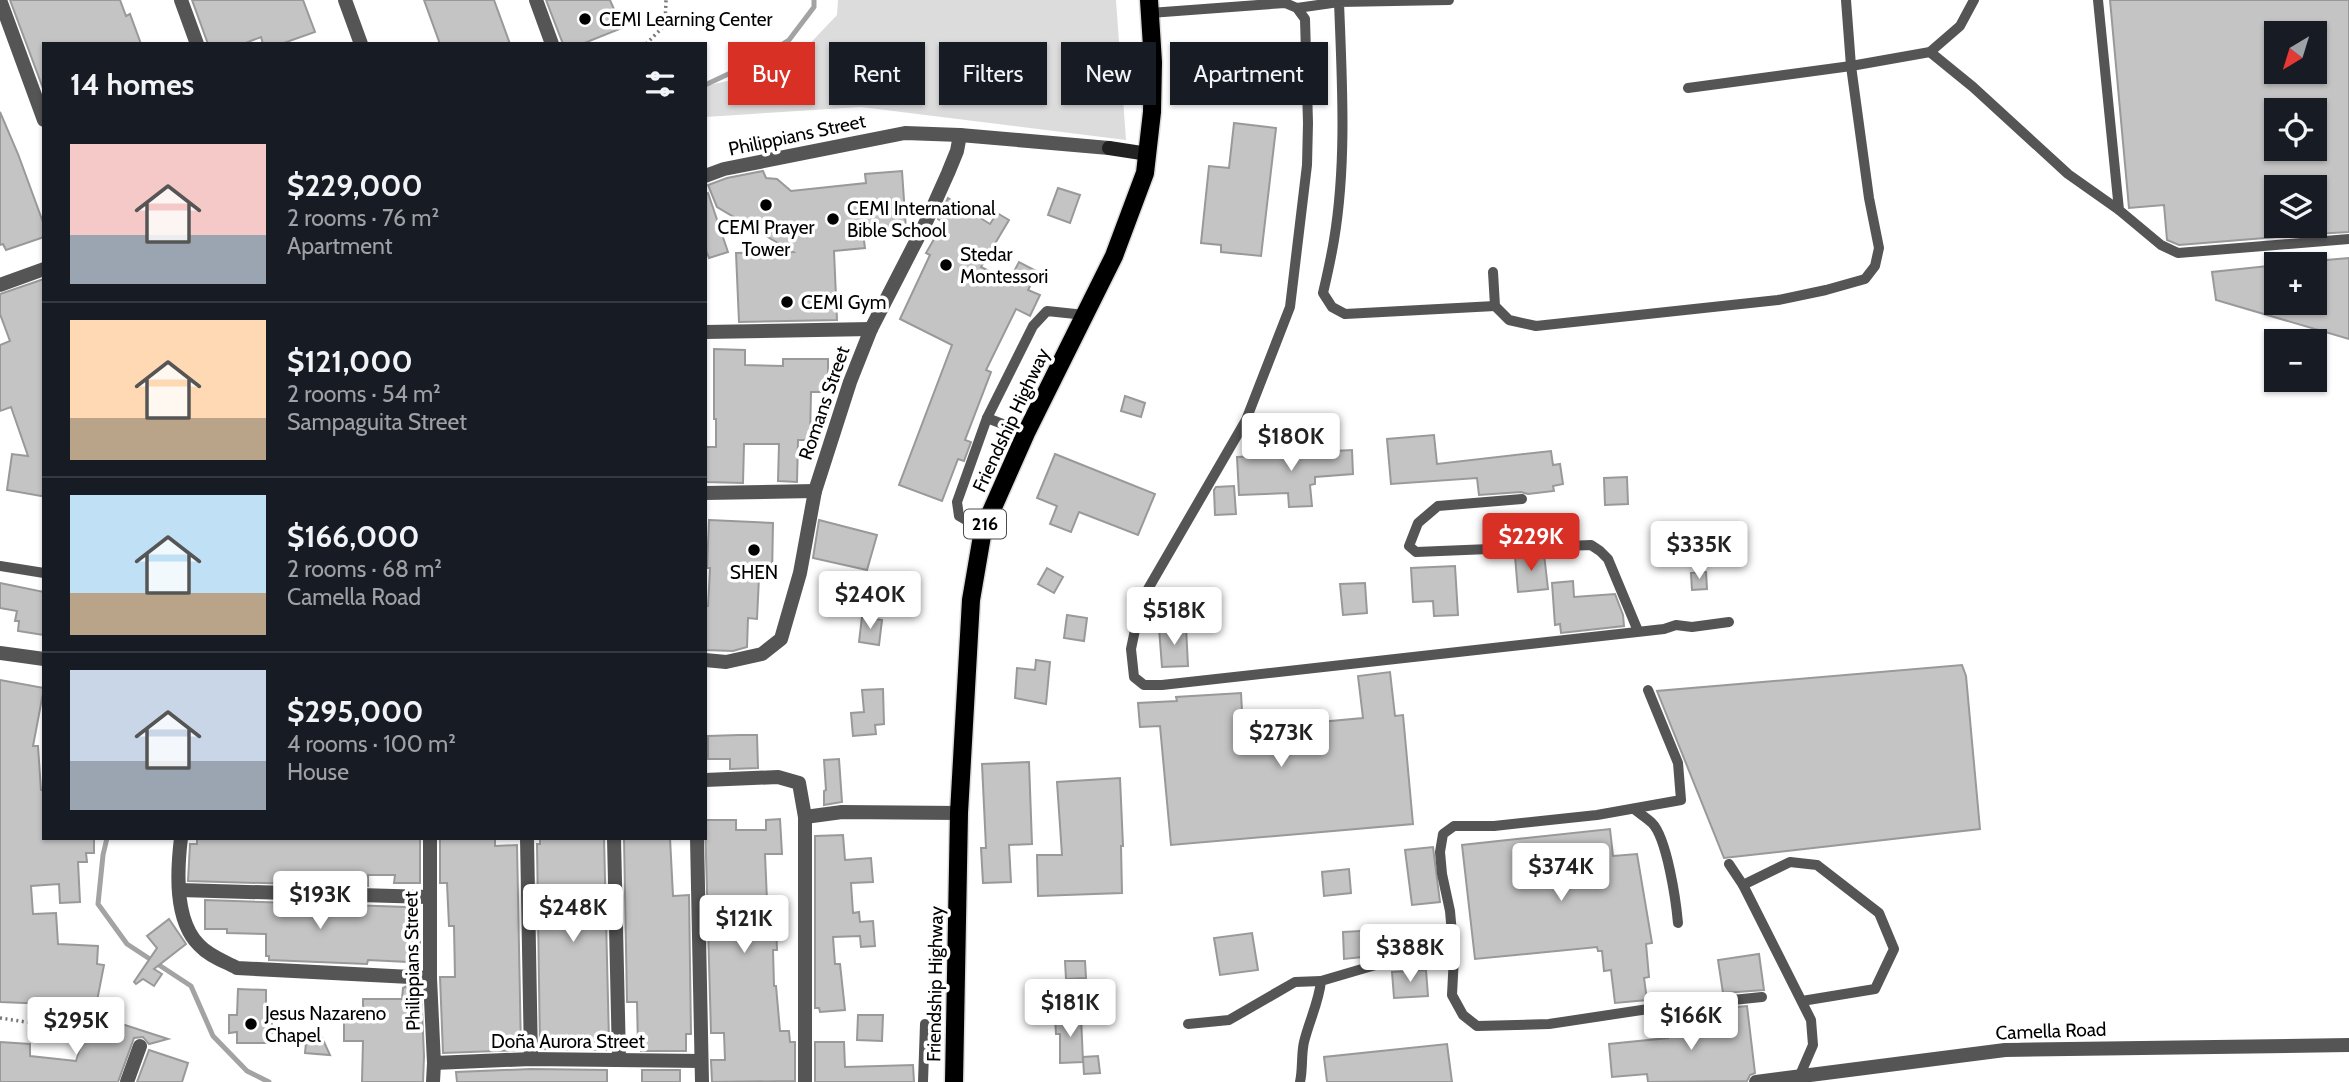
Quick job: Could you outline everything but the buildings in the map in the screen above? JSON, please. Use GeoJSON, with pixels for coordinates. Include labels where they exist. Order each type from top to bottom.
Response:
{"type":"FeatureCollection","features":[{"type":"Feature","properties":{"kind":"main road","name":"Friendship Highway"},"geometry":{"type":"LineString","coordinates":[[954,1082],[959,813],[971,600],[983,530],[1026,433],[1114,256],[1145,173],[1153,62],[1149,6]]}},
{"type":"Feature","properties":{"kind":"street"},"geometry":{"type":"LineString","coordinates":[[0,0],[42,115]]}},
{"type":"Feature","properties":{"kind":"street"},"geometry":{"type":"LineString","coordinates":[[181,0],[196,42]]}},
{"type":"Feature","properties":{"kind":"street"},"geometry":{"type":"LineString","coordinates":[[345,0],[360,42]]}},
{"type":"Feature","properties":{"kind":"street"},"geometry":{"type":"LineString","coordinates":[[536,0],[551,42]]}},
{"type":"Feature","properties":{"kind":"street","name":"Philippians Street"},"geometry":{"type":"LineString","coordinates":[[707,175],[724,169],[905,133],[960,135],[1148,153]]}},
{"type":"Feature","properties":{"kind":"street","name":"Romans Street"},"geometry":{"type":"LineString","coordinates":[[707,660],[726,662],[762,654],[781,639],[800,573],[815,491],[850,383],[871,329],[927,220],[957,151],[960,135]]}},
{"type":"Feature","properties":{"kind":"street"},"geometry":{"type":"LineString","coordinates":[[0,285],[42,270]]}},
{"type":"Feature","properties":{"kind":"street"},"geometry":{"type":"LineString","coordinates":[[707,332],[871,329]]}},
{"type":"Feature","properties":{"kind":"street"},"geometry":{"type":"LineString","coordinates":[[707,493],[815,491]]}},
{"type":"Feature","properties":{"kind":"street"},"geometry":{"type":"LineString","coordinates":[[0,653],[42,659]]}},
{"type":"Feature","properties":{"kind":"street"},"geometry":{"type":"LineString","coordinates":[[707,780],[778,777],[799,783],[805,817],[805,1082]]}},
{"type":"Feature","properties":{"kind":"street"},"geometry":{"type":"LineString","coordinates":[[805,817],[842,812],[959,813]]}},
{"type":"Feature","properties":{"kind":"street"},"geometry":{"type":"LineString","coordinates":[[181,840],[180,890],[183,917],[190,934],[211,955],[237,968],[430,978]]}},
{"type":"Feature","properties":{"kind":"street","name":"Philippians Street"},"geometry":{"type":"LineString","coordinates":[[430,840],[433,1082]]}},
{"type":"Feature","properties":{"kind":"street"},"geometry":{"type":"LineString","coordinates":[[527,840],[531,1059]]}},
{"type":"Feature","properties":{"kind":"street"},"geometry":{"type":"LineString","coordinates":[[614,840],[619,1059]]}},
{"type":"Feature","properties":{"kind":"street"},"geometry":{"type":"LineString","coordinates":[[697,840],[702,1082]]}},
{"type":"Feature","properties":{"kind":"street"},"geometry":{"type":"LineString","coordinates":[[180,890],[429,897]]}},
{"type":"Feature","properties":{"kind":"street","name":"Camella Road"},"geometry":{"type":"LineString","coordinates":[[1756,1082],[2005,1050],[2349,1045]]}},
{"type":"Feature","properties":{"kind":"street"},"geometry":{"type":"LineString","coordinates":[[127,1082],[140,1046]]}},
{"type":"Feature","properties":{"kind":"street","name":"Doña Aurora Street"},"geometry":{"type":"LineString","coordinates":[[434,1063],[531,1059],[701,1061]]}},
{"type":"Feature","properties":{"kind":"lane"},"geometry":{"type":"LineString","coordinates":[[1297,8],[1322,2],[1449,0]]}},
{"type":"Feature","properties":{"kind":"lane"},"geometry":{"type":"LineString","coordinates":[[1493,272],[1495,306],[1509,320],[1536,326],[1778,300],[1865,279],[1875,266],[1879,248],[1869,198],[1851,66],[1846,0]]}},
{"type":"Feature","properties":{"kind":"lane"},"geometry":{"type":"LineString","coordinates":[[1688,88],[1851,66],[1930,52],[1960,26],[1974,0]]}},
{"type":"Feature","properties":{"kind":"lane"},"geometry":{"type":"LineString","coordinates":[[2098,0],[2119,210]]}},
{"type":"Feature","properties":{"kind":"lane"},"geometry":{"type":"LineString","coordinates":[[1339,2],[1343,105],[1342,165],[1334,239],[1323,293],[1332,307],[1345,314],[1495,306]]}},
{"type":"Feature","properties":{"kind":"lane"},"geometry":{"type":"LineString","coordinates":[[1149,6],[1284,3],[1297,8],[1305,19],[1307,165],[1290,307],[1246,420],[1141,601],[1131,649],[1133,677],[1144,685],[1162,685],[1676,625],[1692,627],[1729,622]]}},
{"type":"Feature","properties":{"kind":"lane"},"geometry":{"type":"LineString","coordinates":[[1930,52],[1973,87],[2068,174],[2119,210],[2161,245],[2178,253],[2349,239]]}},
{"type":"Feature","properties":{"kind":"lane"},"geometry":{"type":"LineString","coordinates":[[983,530],[959,516],[957,502],[988,418],[1033,326],[1047,311],[1085,315]]}},
{"type":"Feature","properties":{"kind":"lane"},"geometry":{"type":"LineString","coordinates":[[988,418],[1026,433]]}},
{"type":"Feature","properties":{"kind":"lane"},"geometry":{"type":"LineString","coordinates":[[1522,499],[1438,506],[1418,523],[1409,546],[1416,552],[1591,545],[1608,559],[1638,631]]}},
{"type":"Feature","properties":{"kind":"lane"},"geometry":{"type":"LineString","coordinates":[[0,566],[42,573]]}},
{"type":"Feature","properties":{"kind":"lane"},"geometry":{"type":"LineString","coordinates":[[1648,690],[1678,763],[1681,800],[1634,809],[1494,826],[1454,826],[1443,834],[1440,852],[1454,956],[1452,995],[1463,1016],[1477,1026],[1549,1024],[1655,1008],[1762,998]]}},
{"type":"Feature","properties":{"kind":"lane"},"geometry":{"type":"LineString","coordinates":[[1634,809],[1653,823],[1660,836],[1678,923]]}},
{"type":"Feature","properties":{"kind":"lane"},"geometry":{"type":"LineString","coordinates":[[1744,884],[1790,862],[1817,865],[1879,913],[1894,949],[1875,989],[1801,1001]]}},
{"type":"Feature","properties":{"kind":"lane"},"geometry":{"type":"LineString","coordinates":[[1729,864],[1744,884],[1811,1020],[1814,1045],[1800,1075]]}},
{"type":"Feature","properties":{"kind":"lane"},"geometry":{"type":"LineString","coordinates":[[1188,1024],[1229,1020],[1295,982],[1321,981],[1413,954],[1454,956]]}},
{"type":"Feature","properties":{"kind":"lane"},"geometry":{"type":"LineString","coordinates":[[1300,1082],[1303,1071],[1303,1044],[1320,994],[1321,981]]}},
{"type":"Feature","properties":{"kind":"lane"},"geometry":{"type":"LineString","coordinates":[[923,1082],[925,1024]]}},
{"type":"Feature","properties":{"kind":"path"},"geometry":{"type":"LineString","coordinates":[[648,42],[665,26],[666,0]]}},
{"type":"Feature","properties":{"kind":"path"},"geometry":{"type":"LineString","coordinates":[[0,1018],[65,1028]]}},
{"type":"Feature","properties":{"kind":"shaded area"},"geometry":{"type":"Polygon","coordinates":[[[838,0],[1116,0],[1119,42],[1061,42],[1061,105],[1124,105],[1126,140],[861,107],[707,117],[707,86],[728,81],[728,105],[815,105],[815,42],[811,42],[837,15],[838,0]]]}},
{"type":"Feature","properties":{"kind":"waterway"},"geometry":{"type":"LineString","coordinates":[[707,84],[756,61],[789,40],[814,7],[814,0]]}},
{"type":"Feature","properties":{"kind":"waterway"},"geometry":{"type":"LineString","coordinates":[[107,840],[98,904],[127,944],[191,986],[213,1036],[247,1071],[269,1082]]}},
{"type":"Feature","properties":{"kind":"place","name":"CEMI Learning Center"},"geometry":{"type":"Point","coordinates":[585,19]}},
{"type":"Feature","properties":{"kind":"place","name":"CEMI Prayer Tower"},"geometry":{"type":"Point","coordinates":[766,205]}},
{"type":"Feature","properties":{"kind":"place","name":"CEMI International Bible School"},"geometry":{"type":"Point","coordinates":[833,219]}},
{"type":"Feature","properties":{"kind":"place","name":"Stedar Montessori"},"geometry":{"type":"Point","coordinates":[946,265]}},
{"type":"Feature","properties":{"kind":"place","name":"CEMI Gym"},"geometry":{"type":"Point","coordinates":[787,302]}},
{"type":"Feature","properties":{"kind":"place","name":"SHEN"},"geometry":{"type":"Point","coordinates":[754,550]}},
{"type":"Feature","properties":{"kind":"place","name":"Jesus Nazareno Chapel"},"geometry":{"type":"Point","coordinates":[251,1024]}}]}
